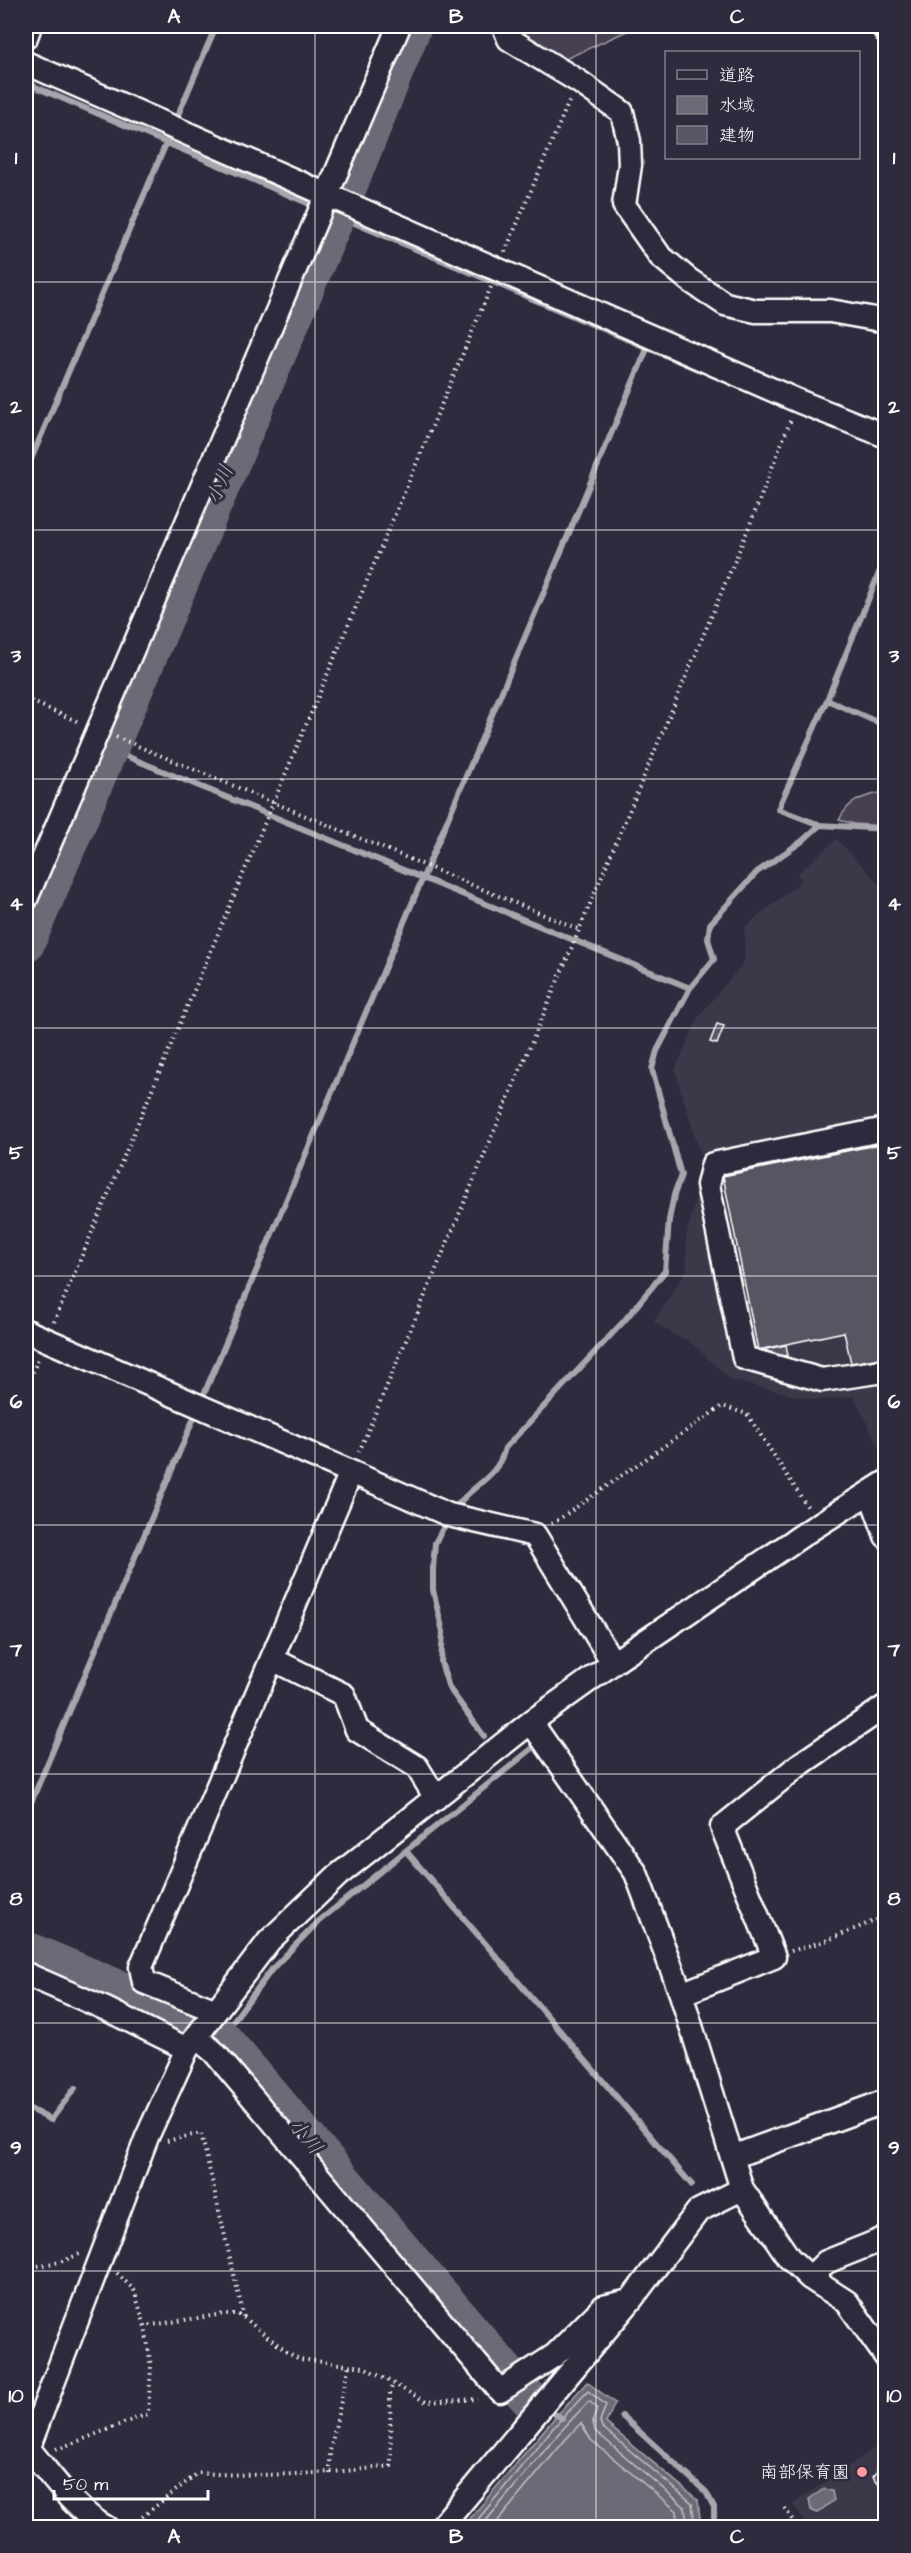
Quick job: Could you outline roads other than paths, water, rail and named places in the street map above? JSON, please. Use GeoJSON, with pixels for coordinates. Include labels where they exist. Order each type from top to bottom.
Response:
{"type":"FeatureCollection","features":[{"type":"Feature","properties":{"kind":"street"},"geometry":{"type":"LineString","coordinates":[[26,38],[30,26]]}},
{"type":"Feature","properties":{"kind":"street"},"geometry":{"type":"LineString","coordinates":[[26,899],[399,26]]}},
{"type":"Feature","properties":{"kind":"street"},"geometry":{"type":"LineString","coordinates":[[504,26],[509,39],[578,81],[622,112],[629,141],[630,165],[624,205],[660,256],[689,280],[725,304],[756,311],[830,311],[885,321]]}},
{"type":"Feature","properties":{"kind":"street"},"geometry":{"type":"LineString","coordinates":[[883,26],[885,32]]}},
{"type":"Feature","properties":{"kind":"street"},"geometry":{"type":"LineString","coordinates":[[26,63],[798,401],[885,436]]}},
{"type":"Feature","properties":{"kind":"street"},"geometry":{"type":"LineString","coordinates":[[885,1129],[713,1164],[708,1185],[744,1358],[822,1380],[884,1371],[885,1374]]}},
{"type":"Feature","properties":{"kind":"street"},"geometry":{"type":"LineString","coordinates":[[26,1331],[449,1515],[536,1535],[613,1663]]}},
{"type":"Feature","properties":{"kind":"street"},"geometry":{"type":"LineString","coordinates":[[214,2013],[144,1982],[141,1967],[351,1472]]}},
{"type":"Feature","properties":{"kind":"street"},"geometry":{"type":"LineString","coordinates":[[107,2528],[96,2522],[30,2452],[147,2137],[194,2040],[269,1941],[337,1876],[531,1722],[613,1663],[819,1524],[878,1487],[885,1536]]}},
{"type":"Feature","properties":{"kind":"street"},"geometry":{"type":"LineString","coordinates":[[272,1659],[344,1695],[357,1730],[417,1767],[436,1798]]}},
{"type":"Feature","properties":{"kind":"street"},"geometry":{"type":"LineString","coordinates":[[681,1994],[774,1957],[722,1827],[799,1765],[885,1706]]}},
{"type":"Feature","properties":{"kind":"street"},"geometry":{"type":"LineString","coordinates":[[531,1722],[636,1873],[681,1994],[742,2189],[789,2258],[810,2278],[847,2302],[885,2357]]}},
{"type":"Feature","properties":{"kind":"street"},"geometry":{"type":"LineString","coordinates":[[26,1974],[106,2009],[194,2040],[213,2052],[500,2391],[555,2355],[603,2307],[630,2301]]}},
{"type":"Feature","properties":{"kind":"street"},"geometry":{"type":"LineString","coordinates":[[732,2157],[885,2100]]}},
{"type":"Feature","properties":{"kind":"street"},"geometry":{"type":"LineString","coordinates":[[440,2528],[630,2301],[698,2211],[742,2189]]}},
{"type":"Feature","properties":{"kind":"street"},"geometry":{"type":"LineString","coordinates":[[810,2278],[826,2262],[885,2238]]}},
{"type":"Feature","properties":{"kind":"water"},"geometry":{"type":"Polygon","coordinates":[[[587,2382],[615,2403],[606,2423],[698,2500],[701,2527],[463,2527],[549,2424],[587,2382]]]}},
{"type":"Feature","properties":{"kind":"water"},"geometry":{"type":"Polygon","coordinates":[[[824,2489],[832,2491],[834,2500],[817,2513],[811,2510],[809,2499],[824,2489]]]}},
{"type":"Feature","properties":{"kind":"waterway"},"geometry":{"type":"LineString","coordinates":[[174,124],[216,26]]}},
{"type":"Feature","properties":{"kind":"waterway","name":"小川"},"geometry":{"type":"LineString","coordinates":[[26,943],[337,214],[413,26]]}},
{"type":"Feature","properties":{"kind":"waterway"},"geometry":{"type":"LineString","coordinates":[[26,83],[702,371]]}},
{"type":"Feature","properties":{"kind":"waterway"},"geometry":{"type":"LineString","coordinates":[[26,471],[168,139]]}},
{"type":"Feature","properties":{"kind":"waterway"},"geometry":{"type":"LineString","coordinates":[[26,1814],[647,349]]}},
{"type":"Feature","properties":{"kind":"waterway"},"geometry":{"type":"LineString","coordinates":[[886,556],[827,700],[778,809],[820,825],[886,829]]}},
{"type":"Feature","properties":{"kind":"waterway"},"geometry":{"type":"LineString","coordinates":[[827,700],[886,726]]}},
{"type":"Feature","properties":{"kind":"waterway"},"geometry":{"type":"LineString","coordinates":[[109,749],[690,988]]}},
{"type":"Feature","properties":{"kind":"waterway"},"geometry":{"type":"LineString","coordinates":[[454,1510],[490,1475],[496,1468],[505,1448],[624,1321],[665,1271],[669,1220],[681,1175],[652,1069],[657,1051],[690,988],[714,959],[708,939],[710,924],[757,872],[801,842],[820,825]]}},
{"type":"Feature","properties":{"kind":"waterway"},"geometry":{"type":"LineString","coordinates":[[448,1519],[435,1543],[433,1569],[433,1590],[443,1632],[441,1662],[449,1688],[484,1736]]}},
{"type":"Feature","properties":{"kind":"waterway"},"geometry":{"type":"LineString","coordinates":[[221,2037],[273,1968],[319,1921],[534,1747]]}},
{"type":"Feature","properties":{"kind":"waterway"},"geometry":{"type":"LineString","coordinates":[[406,1851],[692,2185]]}},
{"type":"Feature","properties":{"kind":"waterway","name":"小川"},"geometry":{"type":"LineString","coordinates":[[26,1950],[183,2016],[221,2037],[529,2399]]}},
{"type":"Feature","properties":{"kind":"waterway"},"geometry":{"type":"LineString","coordinates":[[26,2107],[51,2120],[75,2088]]}},
{"type":"Feature","properties":{"kind":"waterway"},"geometry":{"type":"LineString","coordinates":[[529,2399],[562,2418]]}},
{"type":"Feature","properties":{"kind":"waterway"},"geometry":{"type":"LineString","coordinates":[[622,2416],[706,2492],[714,2507],[714,2528]]}},
{"type":"Feature","properties":{"kind":"place","name":"南部保育園"},"geometry":{"type":"Point","coordinates":[862,2472]}}]}
